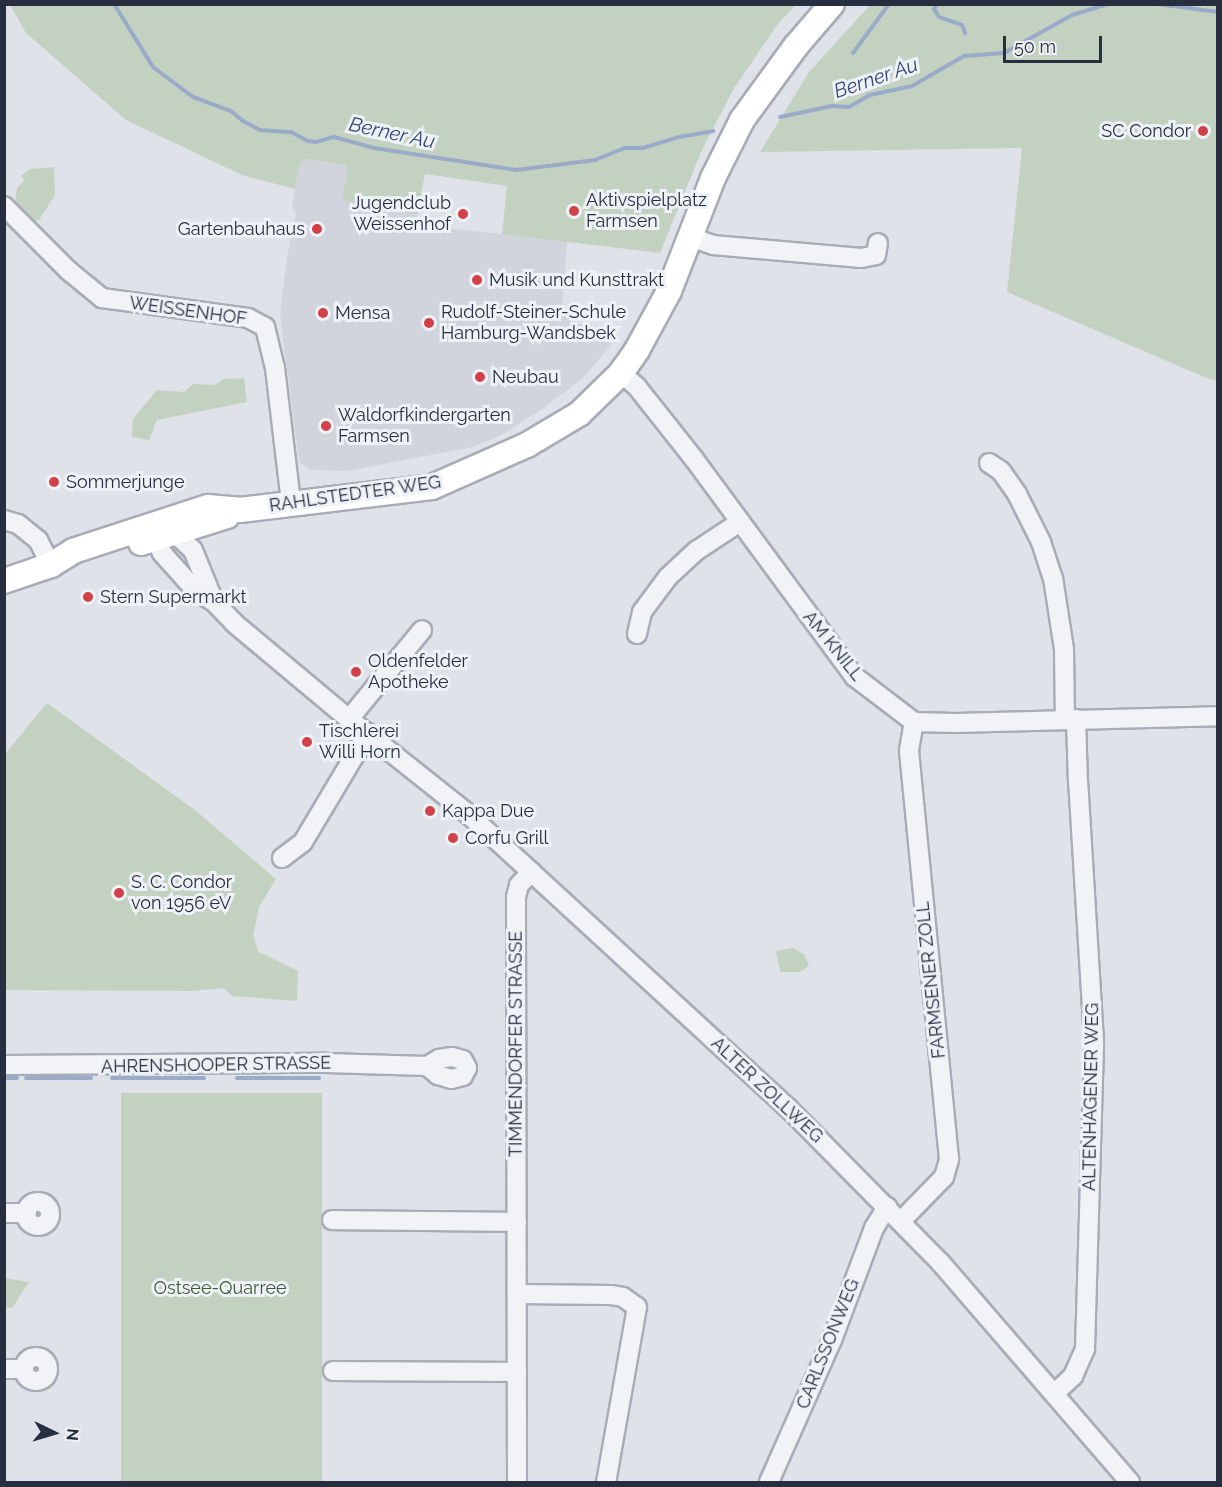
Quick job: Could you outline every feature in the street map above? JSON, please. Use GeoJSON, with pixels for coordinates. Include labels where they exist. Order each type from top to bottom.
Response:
{"type":"FeatureCollection","features":[{"type":"Feature","properties":{"kind":"main road","name":"RAHLSTEDTER WEG"},"geometry":{"type":"LineString","coordinates":[[166,534],[208,507],[240,510],[432,487],[554,431],[586,408],[621,373],[669,291],[713,178],[742,120],[796,46],[832,4]]}},
{"type":"Feature","properties":{"kind":"main road","name":"RAHLSTEDTER WEG"},"geometry":{"type":"LineString","coordinates":[[4,581],[51,565],[76,563],[212,522],[240,510]]}},
{"type":"Feature","properties":{"kind":"street","name":"WEISSENHOF"},"geometry":{"type":"LineString","coordinates":[[4,206],[69,271],[102,298],[248,318],[265,327],[275,368],[291,503]]}},
{"type":"Feature","properties":{"kind":"street"},"geometry":{"type":"LineString","coordinates":[[690,237],[713,245],[861,258],[876,255],[878,243]]}},
{"type":"Feature","properties":{"kind":"street","name":"AM KNILL"},"geometry":{"type":"LineString","coordinates":[[621,373],[664,419],[855,677],[914,722]]}},
{"type":"Feature","properties":{"kind":"street"},"geometry":{"type":"LineString","coordinates":[[989,463],[1001,471],[1017,494],[1041,542],[1053,578],[1064,650],[1070,719]]}},
{"type":"Feature","properties":{"kind":"street"},"geometry":{"type":"LineString","coordinates":[[4,520],[18,524],[38,540],[51,565]]}},
{"type":"Feature","properties":{"kind":"street"},"geometry":{"type":"LineString","coordinates":[[637,634],[642,612],[668,578],[696,551],[740,522]]}},
{"type":"Feature","properties":{"kind":"street","name":"ALTER ZOLLWEG"},"geometry":{"type":"LineString","coordinates":[[166,534],[162,553],[197,592],[214,602]]}},
{"type":"Feature","properties":{"kind":"street","name":"ALTER ZOLLWEG"},"geometry":{"type":"LineString","coordinates":[[166,534],[214,602],[234,623],[467,813],[788,1108],[901,1221],[1055,1393],[1120,1479]]}},
{"type":"Feature","properties":{"kind":"street"},"geometry":{"type":"LineString","coordinates":[[350,719],[422,630]]}},
{"type":"Feature","properties":{"kind":"street"},"geometry":{"type":"LineString","coordinates":[[914,722],[956,723],[1218,716]]}},
{"type":"Feature","properties":{"kind":"street","name":"ALTENHAGENER WEG"},"geometry":{"type":"LineString","coordinates":[[1055,1393],[1073,1376],[1085,1349],[1094,1041],[1078,794],[1070,719]]}},
{"type":"Feature","properties":{"kind":"street","name":"FARMSENER ZOLL"},"geometry":{"type":"LineString","coordinates":[[901,1221],[944,1177],[949,1159],[909,750],[914,722]]}},
{"type":"Feature","properties":{"kind":"street"},"geometry":{"type":"LineString","coordinates":[[282,858],[296,850],[303,842],[368,733]]}},
{"type":"Feature","properties":{"kind":"street","name":"TIMMENDORFER STRASSE"},"geometry":{"type":"LineString","coordinates":[[517,1482],[516,897],[519,885],[531,872]]}},
{"type":"Feature","properties":{"kind":"street","name":"AHRENSHOOPER STRASSE"},"geometry":{"type":"LineString","coordinates":[[4,1065],[333,1063],[427,1066]]}},
{"type":"Feature","properties":{"kind":"street","name":"CARLSSONWEG"},"geometry":{"type":"LineString","coordinates":[[770,1482],[832,1340],[874,1228],[887,1207]]}},
{"type":"Feature","properties":{"kind":"street"},"geometry":{"type":"LineString","coordinates":[[4,1214],[27,1213]]}},
{"type":"Feature","properties":{"kind":"street"},"geometry":{"type":"LineString","coordinates":[[332,1220],[517,1222]]}},
{"type":"Feature","properties":{"kind":"street"},"geometry":{"type":"LineString","coordinates":[[517,1294],[611,1295],[623,1297],[637,1307],[606,1482]]}},
{"type":"Feature","properties":{"kind":"street"},"geometry":{"type":"LineString","coordinates":[[4,1369],[24,1369]]}},
{"type":"Feature","properties":{"kind":"street"},"geometry":{"type":"LineString","coordinates":[[333,1371],[517,1372]]}},
{"type":"Feature","properties":{"kind":"shaded area","name":"Rudolf-Steiner-Schule Hamburg-Wandsbek"},"geometry":{"type":"Polygon","coordinates":[[[308,159],[346,165],[342,200],[417,215],[416,225],[567,241],[562,312],[612,344],[583,378],[544,408],[503,434],[473,447],[347,471],[310,470],[299,462],[280,314],[287,257],[296,214],[292,205],[300,163],[308,159]]]}},
{"type":"Feature","properties":{"kind":"green space"},"geometry":{"type":"Polygon","coordinates":[[[871,4],[1217,5],[1217,381],[1007,292],[1022,148],[760,152],[809,72],[871,4]]]}},
{"type":"Feature","properties":{"kind":"green space"},"geometry":{"type":"Polygon","coordinates":[[[10,5],[796,5],[777,25],[733,90],[701,152],[660,253],[502,234],[507,186],[425,174],[417,215],[342,200],[346,165],[308,159],[300,163],[295,189],[242,175],[126,120],[26,33],[10,5]]]}},
{"type":"Feature","properties":{"kind":"green space"},"geometry":{"type":"Polygon","coordinates":[[[54,167],[55,195],[39,220],[35,221],[15,203],[17,188],[24,180],[21,176],[30,169],[54,167]]]}},
{"type":"Feature","properties":{"kind":"green space"},"geometry":{"type":"Polygon","coordinates":[[[244,378],[247,402],[157,420],[149,440],[132,437],[133,419],[157,390],[184,392],[193,384],[215,385],[224,379],[244,378]]]}},
{"type":"Feature","properties":{"kind":"green space","name":"S. C. Condor von 1956 eV"},"geometry":{"type":"Polygon","coordinates":[[[47,703],[195,810],[276,879],[259,907],[253,936],[259,952],[298,971],[297,1001],[232,996],[223,988],[191,991],[5,990],[5,754],[47,703]]]}},
{"type":"Feature","properties":{"kind":"green space"},"geometry":{"type":"Polygon","coordinates":[[[793,948],[804,954],[809,966],[800,972],[780,972],[776,951],[793,948]]]}},
{"type":"Feature","properties":{"kind":"green space","name":"Ostsee-Quarree"},"geometry":{"type":"Polygon","coordinates":[[[121,1093],[322,1093],[322,1482],[121,1482],[121,1093]]]}},
{"type":"Feature","properties":{"kind":"green space"},"geometry":{"type":"Polygon","coordinates":[[[4,1278],[29,1282],[12,1308],[5,1307],[4,1278]]]}},
{"type":"Feature","properties":{"kind":"waterway","name":"Berner Au"},"geometry":{"type":"LineString","coordinates":[[114,4],[153,67],[193,97],[231,111],[260,130],[291,132],[308,141],[316,142],[334,137],[374,148],[516,170],[595,160],[624,148],[643,148],[679,137],[713,131]]}},
{"type":"Feature","properties":{"kind":"waterway"},"geometry":{"type":"LineString","coordinates":[[853,53],[889,4]]}},
{"type":"Feature","properties":{"kind":"waterway"},"geometry":{"type":"LineString","coordinates":[[937,4],[934,9],[939,17],[962,25],[965,33]]}},
{"type":"Feature","properties":{"kind":"waterway","name":"Berner Au"},"geometry":{"type":"LineString","coordinates":[[780,117],[832,106],[849,107],[870,95],[912,86],[964,56],[1004,53],[1072,15],[1109,4]]}},
{"type":"Feature","properties":{"kind":"waterway","name":"Berner Au"},"geometry":{"type":"LineString","coordinates":[[1157,4],[1218,12]]}},
{"type":"Feature","properties":{"kind":"waterway"},"geometry":{"type":"LineString","coordinates":[[4,1078],[17,1078]]}},
{"type":"Feature","properties":{"kind":"waterway"},"geometry":{"type":"LineString","coordinates":[[26,1078],[91,1078]]}},
{"type":"Feature","properties":{"kind":"waterway"},"geometry":{"type":"LineString","coordinates":[[112,1078],[204,1078]]}},
{"type":"Feature","properties":{"kind":"waterway"},"geometry":{"type":"LineString","coordinates":[[237,1078],[319,1078]]}},
{"type":"Feature","properties":{"kind":"place","name":"SC Condor"},"geometry":{"type":"Point","coordinates":[1203,131]}},
{"type":"Feature","properties":{"kind":"place","name":"Aktivspielplatz Farmsen"},"geometry":{"type":"Point","coordinates":[574,211]}},
{"type":"Feature","properties":{"kind":"place","name":"Jugendclub Weissenhof"},"geometry":{"type":"Point","coordinates":[463,214]}},
{"type":"Feature","properties":{"kind":"place","name":"Gartenbauhaus"},"geometry":{"type":"Point","coordinates":[317,229]}},
{"type":"Feature","properties":{"kind":"place","name":"Musik und Kunsttrakt"},"geometry":{"type":"Point","coordinates":[477,280]}},
{"type":"Feature","properties":{"kind":"place","name":"Mensa"},"geometry":{"type":"Point","coordinates":[323,313]}},
{"type":"Feature","properties":{"kind":"place","name":"Rudolf-Steiner-Schule Hamburg-Wandsbek"},"geometry":{"type":"Point","coordinates":[429,323]}},
{"type":"Feature","properties":{"kind":"place","name":"Neubau"},"geometry":{"type":"Point","coordinates":[480,377]}},
{"type":"Feature","properties":{"kind":"place","name":"Waldorfkindergarten Farmsen"},"geometry":{"type":"Point","coordinates":[326,426]}},
{"type":"Feature","properties":{"kind":"place","name":"Sommerjunge"},"geometry":{"type":"Point","coordinates":[54,482]}},
{"type":"Feature","properties":{"kind":"place","name":"Stern Supermarkt"},"geometry":{"type":"Point","coordinates":[88,597]}},
{"type":"Feature","properties":{"kind":"place","name":"Oldenfelder Apotheke"},"geometry":{"type":"Point","coordinates":[356,672]}},
{"type":"Feature","properties":{"kind":"place","name":"Tischlerei Willi Horn"},"geometry":{"type":"Point","coordinates":[307,742]}},
{"type":"Feature","properties":{"kind":"place","name":"Kappa Due"},"geometry":{"type":"Point","coordinates":[430,811]}},
{"type":"Feature","properties":{"kind":"place","name":"Corfu Grill"},"geometry":{"type":"Point","coordinates":[453,838]}},
{"type":"Feature","properties":{"kind":"place","name":"S. C. Condor von 1956 eV"},"geometry":{"type":"Point","coordinates":[119,893]}}]}
